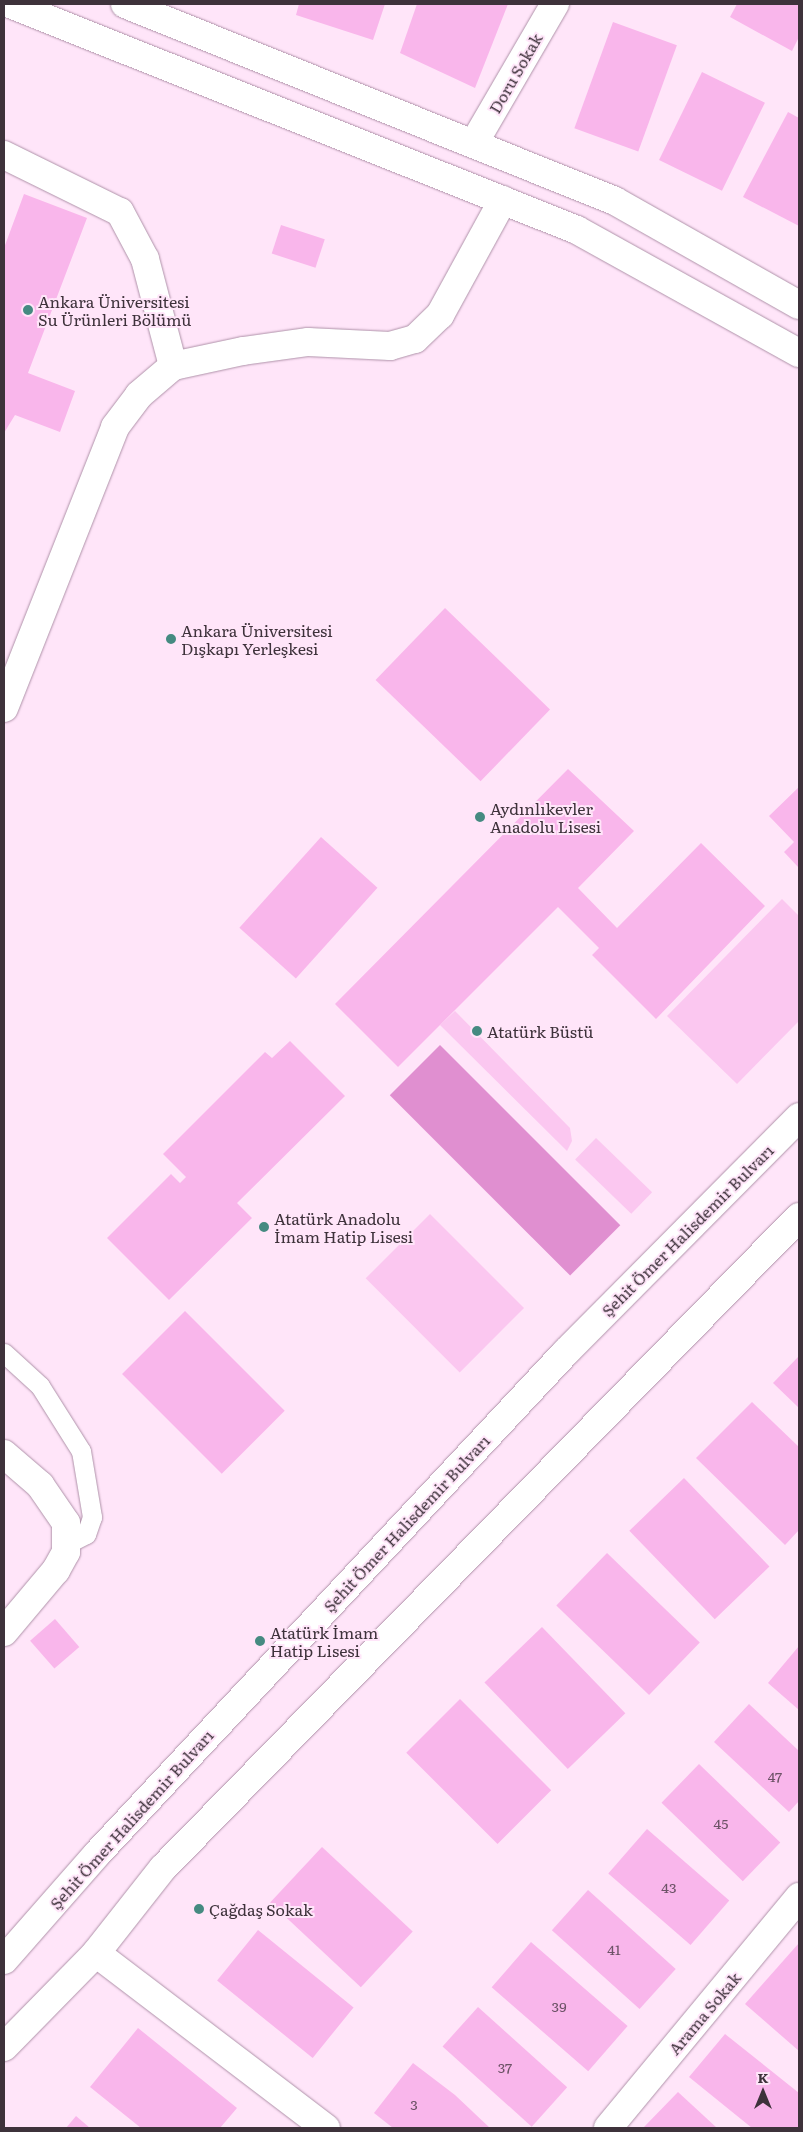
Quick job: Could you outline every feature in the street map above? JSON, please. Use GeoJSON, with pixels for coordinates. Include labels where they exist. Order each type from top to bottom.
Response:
{"type":"FeatureCollection","features":[{"type":"Feature","properties":{"kind":"main road"},"geometry":{"type":"LineString","coordinates":[[10,4],[503,200],[603,243],[799,353]]}},
{"type":"Feature","properties":{"kind":"main road","name":"Doru Sokak"},"geometry":{"type":"LineString","coordinates":[[474,142],[555,4]]}},
{"type":"Feature","properties":{"kind":"main road"},"geometry":{"type":"LineString","coordinates":[[136,6],[615,201],[799,305]]}},
{"type":"Feature","properties":{"kind":"main road"},"geometry":{"type":"LineString","coordinates":[[4,155],[120,212],[145,258],[173,366]]}},
{"type":"Feature","properties":{"kind":"main road"},"geometry":{"type":"LineString","coordinates":[[4,708],[115,427],[139,395],[173,366],[308,342],[390,346],[415,339],[440,314],[503,200]]}},
{"type":"Feature","properties":{"kind":"main road","name":"Şehit Ömer Halisdemir Bulvarı"},"geometry":{"type":"LineString","coordinates":[[4,1960],[97,1854],[566,1352],[799,1117]]}},
{"type":"Feature","properties":{"kind":"main road"},"geometry":{"type":"LineString","coordinates":[[4,2047],[96,1953],[163,1868],[799,1217]]}},
{"type":"Feature","properties":{"kind":"main road"},"geometry":{"type":"LineString","coordinates":[[4,1454],[40,1485],[66,1523],[66,1544],[56,1570],[4,1632]]}},
{"type":"Feature","properties":{"kind":"main road"},"geometry":{"type":"LineString","coordinates":[[4,1938],[28,1911],[97,1854]]}},
{"type":"Feature","properties":{"kind":"main road","name":"Arama Sokak"},"geometry":{"type":"LineString","coordinates":[[608,2128],[799,1898]]}},
{"type":"Feature","properties":{"kind":"main road"},"geometry":{"type":"LineString","coordinates":[[96,1953],[326,2128]]}},
{"type":"Feature","properties":{"kind":"lane"},"geometry":{"type":"LineString","coordinates":[[4,1354],[40,1386],[81,1451],[92,1517],[86,1534],[66,1544]]}},
{"type":"Feature","properties":{"kind":"shaded area"},"geometry":{"type":"Polygon","coordinates":[[[782,899],[799,916],[799,1021],[737,1084],[667,1016],[782,899]]]}},
{"type":"Feature","properties":{"kind":"shaded area"},"geometry":{"type":"Polygon","coordinates":[[[455,1011],[570,1128],[572,1141],[567,1151],[440,1025],[455,1011]]]}},
{"type":"Feature","properties":{"kind":"shaded area"},"geometry":{"type":"Polygon","coordinates":[[[440,1045],[620,1225],[570,1276],[390,1095],[440,1045]]]}},
{"type":"Feature","properties":{"kind":"shaded area"},"geometry":{"type":"Polygon","coordinates":[[[596,1138],[652,1192],[631,1214],[575,1160],[596,1138]]]}},
{"type":"Feature","properties":{"kind":"shaded area"},"geometry":{"type":"Polygon","coordinates":[[[430,1214],[524,1308],[460,1372],[366,1278],[430,1214]]]}},
{"type":"Feature","properties":{"kind":"building"},"geometry":{"type":"Polygon","coordinates":[[[299,4],[385,4],[373,40],[296,15],[299,4]]]}},
{"type":"Feature","properties":{"kind":"building"},"geometry":{"type":"Polygon","coordinates":[[[417,4],[508,4],[475,88],[400,53],[417,4]]]}},
{"type":"Feature","properties":{"kind":"building"},"geometry":{"type":"Polygon","coordinates":[[[737,4],[799,4],[799,37],[792,51],[730,17],[737,4]]]}},
{"type":"Feature","properties":{"kind":"building"},"geometry":{"type":"Polygon","coordinates":[[[613,22],[677,45],[638,151],[574,128],[613,22]]]}},
{"type":"Feature","properties":{"kind":"building"},"geometry":{"type":"Polygon","coordinates":[[[702,72],[765,103],[722,191],[659,160],[702,72]]]}},
{"type":"Feature","properties":{"kind":"building"},"geometry":{"type":"Polygon","coordinates":[[[788,112],[799,118],[799,226],[743,197],[788,112]]]}},
{"type":"Feature","properties":{"kind":"building","name":"Ankara Üniversitesi Su Ürünleri Bölümü"},"geometry":{"type":"Polygon","coordinates":[[[24,194],[87,218],[28,373],[75,391],[60,432],[15,415],[4,433],[4,248],[24,194]]]}},
{"type":"Feature","properties":{"kind":"building"},"geometry":{"type":"Polygon","coordinates":[[[281,225],[325,239],[315,268],[272,254],[281,225]]]}},
{"type":"Feature","properties":{"kind":"building"},"geometry":{"type":"Polygon","coordinates":[[[445,608],[550,709],[481,781],[376,680],[445,608]]]}},
{"type":"Feature","properties":{"kind":"building"},"geometry":{"type":"Polygon","coordinates":[[[568,769],[634,831],[578,888],[617,928],[701,843],[765,906],[656,1019],[592,955],[599,948],[558,907],[398,1067],[335,1004],[568,769]]]}},
{"type":"Feature","properties":{"kind":"building"},"geometry":{"type":"Polygon","coordinates":[[[799,787],[799,868],[784,852],[794,842],[769,816],[799,787]]]}},
{"type":"Feature","properties":{"kind":"building"},"geometry":{"type":"Polygon","coordinates":[[[321,837],[377,888],[296,979],[239,928],[321,837]]]}},
{"type":"Feature","properties":{"kind":"building"},"geometry":{"type":"Polygon","coordinates":[[[290,1041],[345,1096],[237,1203],[252,1218],[169,1300],[107,1238],[171,1174],[180,1183],[186,1177],[163,1154],[265,1052],[272,1058],[290,1041]]]}},
{"type":"Feature","properties":{"kind":"building"},"geometry":{"type":"Polygon","coordinates":[[[185,1311],[285,1411],[222,1474],[122,1374],[185,1311]]]}},
{"type":"Feature","properties":{"kind":"building"},"geometry":{"type":"Polygon","coordinates":[[[799,1356],[799,1408],[773,1383],[799,1356]]]}},
{"type":"Feature","properties":{"kind":"building"},"geometry":{"type":"Polygon","coordinates":[[[752,1402],[799,1447],[799,1530],[785,1545],[696,1458],[752,1402]]]}},
{"type":"Feature","properties":{"kind":"building"},"geometry":{"type":"Polygon","coordinates":[[[684,1478],[769,1566],[715,1619],[629,1531],[684,1478]]]}},
{"type":"Feature","properties":{"kind":"building"},"geometry":{"type":"Polygon","coordinates":[[[607,1553],[700,1643],[649,1695],[556,1606],[607,1553]]]}},
{"type":"Feature","properties":{"kind":"building"},"geometry":{"type":"Polygon","coordinates":[[[55,1619],[79,1647],[54,1669],[30,1641],[55,1619]]]}},
{"type":"Feature","properties":{"kind":"building"},"geometry":{"type":"Polygon","coordinates":[[[542,1627],[625,1713],[568,1769],[484,1683],[542,1627]]]}},
{"type":"Feature","properties":{"kind":"building"},"geometry":{"type":"Polygon","coordinates":[[[799,1646],[799,1710],[768,1683],[799,1646]]]}},
{"type":"Feature","properties":{"kind":"building"},"geometry":{"type":"Polygon","coordinates":[[[460,1699],[551,1790],[497,1844],[406,1753],[460,1699]]]}},
{"type":"Feature","properties":{"kind":"building"},"geometry":{"type":"Polygon","coordinates":[[[749,1704],[799,1751],[799,1801],[789,1812],[714,1742],[749,1704]]]}},
{"type":"Feature","properties":{"kind":"building"},"geometry":{"type":"Polygon","coordinates":[[[699,1764],[780,1842],[743,1881],[661,1803],[699,1764]]]}},
{"type":"Feature","properties":{"kind":"building"},"geometry":{"type":"Polygon","coordinates":[[[647,1829],[729,1901],[691,1945],[608,1874],[647,1829]]]}},
{"type":"Feature","properties":{"kind":"building"},"geometry":{"type":"Polygon","coordinates":[[[322,1847],[413,1932],[361,1987],[270,1903],[322,1847]]]}},
{"type":"Feature","properties":{"kind":"building"},"geometry":{"type":"Polygon","coordinates":[[[588,1890],[676,1969],[640,2009],[552,1930],[588,1890]]]}},
{"type":"Feature","properties":{"kind":"building"},"geometry":{"type":"Polygon","coordinates":[[[258,1930],[354,2007],[313,2058],[217,1981],[258,1930]]]}},
{"type":"Feature","properties":{"kind":"building"},"geometry":{"type":"Polygon","coordinates":[[[531,1942],[628,2026],[588,2071],[492,1987],[531,1942]]]}},
{"type":"Feature","properties":{"kind":"building"},"geometry":{"type":"Polygon","coordinates":[[[799,1943],[799,2051],[745,2004],[799,1943]]]}},
{"type":"Feature","properties":{"kind":"building"},"geometry":{"type":"Polygon","coordinates":[[[478,2007],[567,2087],[532,2127],[443,2046],[478,2007]]]}},
{"type":"Feature","properties":{"kind":"building"},"geometry":{"type":"Polygon","coordinates":[[[138,2028],[237,2108],[220,2128],[141,2128],[90,2087],[138,2028]]]}},
{"type":"Feature","properties":{"kind":"building"},"geometry":{"type":"Polygon","coordinates":[[[725,2034],[799,2093],[799,2128],[752,2128],[689,2077],[725,2034]]]}},
{"type":"Feature","properties":{"kind":"building"},"geometry":{"type":"Polygon","coordinates":[[[413,2063],[455,2095],[490,2128],[393,2128],[374,2113],[413,2063]]]}},
{"type":"Feature","properties":{"kind":"building"},"geometry":{"type":"Polygon","coordinates":[[[678,2092],[717,2128],[643,2128],[678,2092]]]}},
{"type":"Feature","properties":{"kind":"building"},"geometry":{"type":"Polygon","coordinates":[[[76,2116],[90,2128],[66,2128],[76,2116]]]}},
{"type":"Feature","properties":{"kind":"place","name":"Ankara Üniversitesi Su Ürünleri Bölümü"},"geometry":{"type":"Point","coordinates":[28,310]}},
{"type":"Feature","properties":{"kind":"place","name":"Ankara Üniversitesi Dışkapı Yerleşkesi"},"geometry":{"type":"Point","coordinates":[171,639]}},
{"type":"Feature","properties":{"kind":"place","name":"Aydınlıkevler Anadolu Lisesi"},"geometry":{"type":"Point","coordinates":[480,817]}},
{"type":"Feature","properties":{"kind":"place","name":"Atatürk Büstü"},"geometry":{"type":"Point","coordinates":[477,1031]}},
{"type":"Feature","properties":{"kind":"place","name":"Atatürk Anadolu İmam Hatip Lisesi"},"geometry":{"type":"Point","coordinates":[264,1227]}},
{"type":"Feature","properties":{"kind":"place","name":"Atatürk İmam Hatip Lisesi"},"geometry":{"type":"Point","coordinates":[260,1641]}},
{"type":"Feature","properties":{"kind":"place","name":"Çağdaş Sokak"},"geometry":{"type":"Point","coordinates":[199,1909]}}]}
